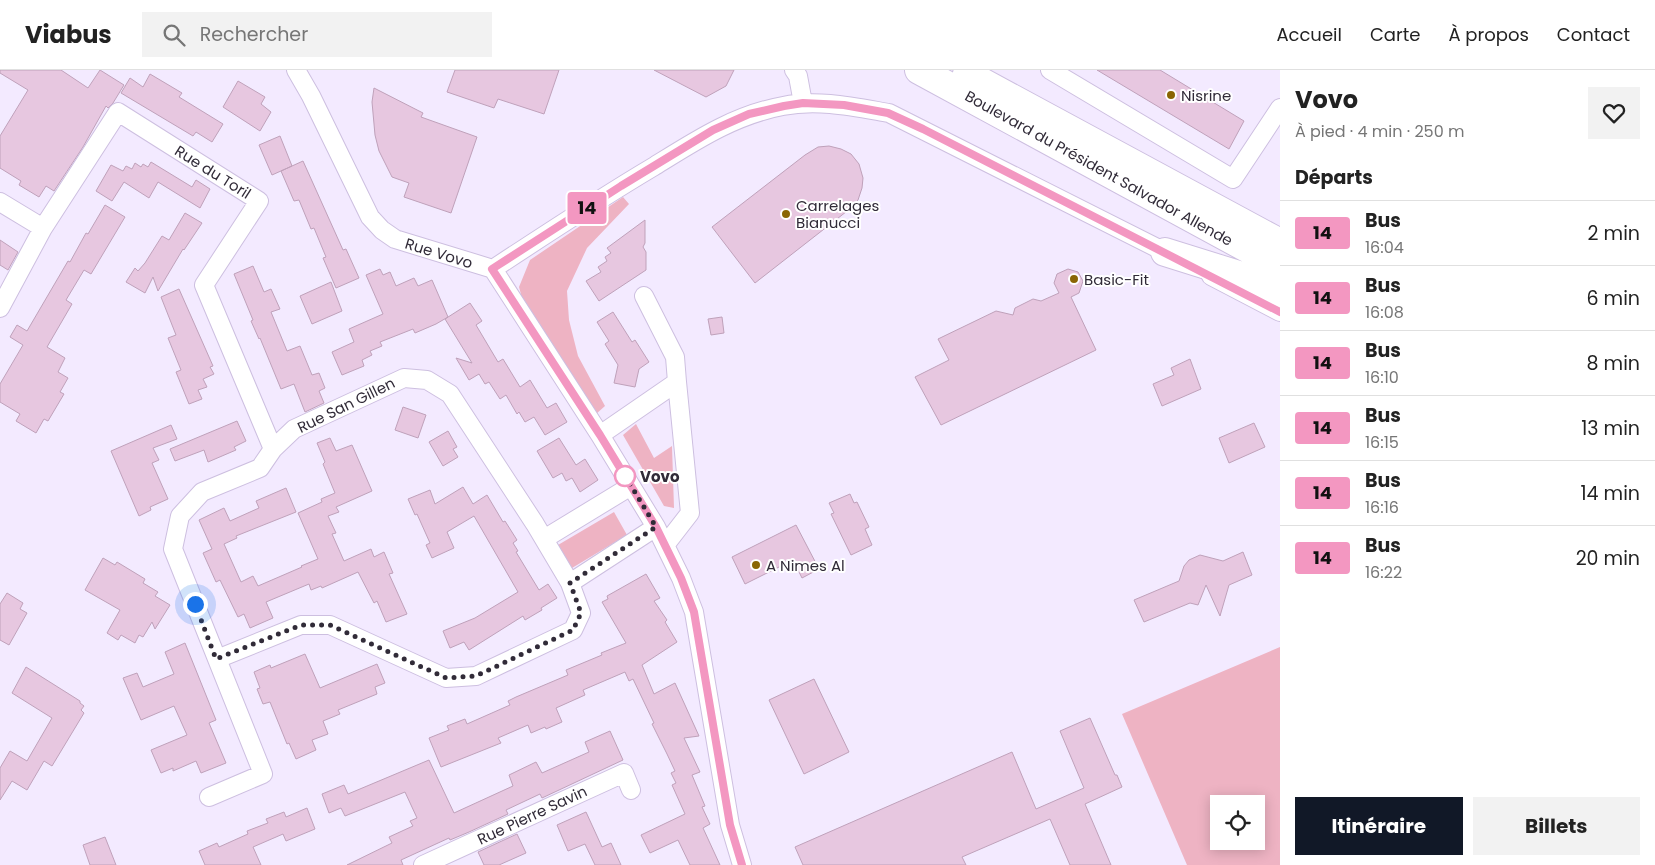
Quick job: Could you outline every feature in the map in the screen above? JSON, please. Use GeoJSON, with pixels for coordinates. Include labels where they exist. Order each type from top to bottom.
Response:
{"type":"FeatureCollection","features":[{"type":"Feature","properties":{"kind":"main road","name":"Boulevard du Président Salvador Allende"},"geometry":{"type":"LineString","coordinates":[[918,70],[1280,266]]}},
{"type":"Feature","properties":{"kind":"main road","name":"Boulevard du Président Salvador Allende"},"geometry":{"type":"LineString","coordinates":[[959,70],[1280,243]]}},
{"type":"Feature","properties":{"kind":"main road"},"geometry":{"type":"LineString","coordinates":[[1165,252],[1280,288]]}},
{"type":"Feature","properties":{"kind":"street","name":"Rue Vovo"},"geometry":{"type":"LineString","coordinates":[[296,70],[311,96],[370,217],[394,239],[492,269],[600,435],[666,544],[694,612],[730,825],[742,865]]}},
{"type":"Feature","properties":{"kind":"street"},"geometry":{"type":"LineString","coordinates":[[794,70],[798,76],[803,103]]}},
{"type":"Feature","properties":{"kind":"street"},"geometry":{"type":"LineString","coordinates":[[1050,70],[1233,179],[1280,108]]}},
{"type":"Feature","properties":{"kind":"street"},"geometry":{"type":"LineString","coordinates":[[492,269],[621,186],[713,130],[749,114],[784,106],[803,103],[844,105],[888,113],[1280,312]]}},
{"type":"Feature","properties":{"kind":"street","name":"Rue du Toril"},"geometry":{"type":"LineString","coordinates":[[43,228],[118,112],[259,201],[204,284],[273,448]]}},
{"type":"Feature","properties":{"kind":"street"},"geometry":{"type":"LineString","coordinates":[[0,202],[43,228],[0,308]]}},
{"type":"Feature","properties":{"kind":"street"},"geometry":{"type":"LineString","coordinates":[[644,296],[676,357],[690,513],[666,544]]}},
{"type":"Feature","properties":{"kind":"street","name":"Rue San Gillen"},"geometry":{"type":"LineString","coordinates":[[209,797],[263,774],[216,659],[173,549],[180,516],[202,492],[260,468],[273,448],[294,429],[404,378],[427,380],[450,394],[544,539],[570,583],[581,613],[573,630],[476,676],[446,678],[330,625],[301,625],[216,659]]}},
{"type":"Feature","properties":{"kind":"street"},"geometry":{"type":"LineString","coordinates":[[600,435],[677,382]]}},
{"type":"Feature","properties":{"kind":"street"},"geometry":{"type":"LineString","coordinates":[[544,539],[631,486]]}},
{"type":"Feature","properties":{"kind":"street"},"geometry":{"type":"LineString","coordinates":[[570,583],[656,527]]}},
{"type":"Feature","properties":{"kind":"street","name":"Rue Pierre Savin"},"geometry":{"type":"LineString","coordinates":[[423,865],[449,860],[624,773],[631,790]]}},
{"type":"Feature","properties":{"kind":"shaded area"},"geometry":{"type":"Polygon","coordinates":[[[623,197],[629,204],[587,248],[567,291],[569,320],[578,356],[605,406],[596,414],[525,309],[519,287],[530,260],[623,197]]]}},
{"type":"Feature","properties":{"kind":"shaded area"},"geometry":{"type":"Polygon","coordinates":[[[636,424],[654,458],[672,446],[674,508],[664,506],[623,435],[636,424]]]}},
{"type":"Feature","properties":{"kind":"shaded area"},"geometry":{"type":"Polygon","coordinates":[[[614,512],[627,535],[572,568],[558,545],[614,512]]]}},
{"type":"Feature","properties":{"kind":"shaded area"},"geometry":{"type":"Polygon","coordinates":[[[1280,647],[1280,865],[1187,865],[1122,714],[1280,647]]]}},
{"type":"Feature","properties":{"kind":"building"},"geometry":{"type":"Polygon","coordinates":[[[0,70],[61,70],[88,88],[100,70],[124,85],[113,103],[108,108],[106,106],[83,147],[54,191],[46,186],[39,197],[19,185],[21,181],[0,168],[0,136],[28,90],[0,73],[0,70]]]}},
{"type":"Feature","properties":{"kind":"building"},"geometry":{"type":"Polygon","coordinates":[[[455,70],[559,70],[544,114],[498,99],[494,108],[447,92],[455,70]]]}},
{"type":"Feature","properties":{"kind":"building"},"geometry":{"type":"Polygon","coordinates":[[[654,70],[734,70],[726,86],[706,97],[654,70]]]}},
{"type":"Feature","properties":{"kind":"building","name":"Nisrine"},"geometry":{"type":"Polygon","coordinates":[[[1097,70],[1160,70],[1244,121],[1229,149],[1097,70]]]}},
{"type":"Feature","properties":{"kind":"building"},"geometry":{"type":"Polygon","coordinates":[[[150,74],[182,93],[179,97],[223,124],[212,142],[196,132],[193,136],[121,93],[130,78],[143,87],[150,74]]]}},
{"type":"Feature","properties":{"kind":"building"},"geometry":{"type":"Polygon","coordinates":[[[238,81],[265,97],[261,104],[271,112],[260,131],[223,107],[238,81]]]}},
{"type":"Feature","properties":{"kind":"building"},"geometry":{"type":"Polygon","coordinates":[[[374,88],[423,113],[421,117],[477,137],[451,213],[404,197],[409,183],[392,177],[379,151],[375,135],[372,102],[374,88]]]}},
{"type":"Feature","properties":{"kind":"building"},"geometry":{"type":"Polygon","coordinates":[[[280,136],[292,166],[272,175],[259,145],[280,136]]]}},
{"type":"Feature","properties":{"kind":"building","name":"Carrelages Bianucci"},"geometry":{"type":"Polygon","coordinates":[[[829,146],[851,154],[859,164],[863,178],[858,200],[851,208],[755,283],[712,227],[805,155],[818,147],[829,146]]]}},
{"type":"Feature","properties":{"kind":"building"},"geometry":{"type":"Polygon","coordinates":[[[303,161],[343,250],[346,249],[359,278],[336,288],[323,258],[326,257],[314,228],[311,229],[299,200],[294,201],[281,171],[303,161]]]}},
{"type":"Feature","properties":{"kind":"building"},"geometry":{"type":"Polygon","coordinates":[[[151,162],[192,187],[196,180],[210,189],[200,208],[158,182],[149,198],[124,182],[112,201],[96,191],[111,165],[123,171],[126,166],[132,169],[135,163],[141,167],[143,164],[148,167],[151,162]]]}},
{"type":"Feature","properties":{"kind":"building"},"geometry":{"type":"Polygon","coordinates":[[[105,205],[125,217],[91,274],[84,270],[66,300],[72,304],[47,347],[65,358],[58,372],[68,378],[60,392],[64,394],[48,421],[44,419],[36,433],[16,421],[20,414],[0,402],[0,384],[23,345],[10,337],[17,325],[27,331],[68,261],[70,262],[86,233],[88,234],[105,205]]]}},
{"type":"Feature","properties":{"kind":"building"},"geometry":{"type":"Polygon","coordinates":[[[185,213],[202,223],[183,249],[158,291],[153,277],[145,293],[126,282],[135,268],[138,271],[145,263],[162,236],[169,240],[185,213]]]}},
{"type":"Feature","properties":{"kind":"building"},"geometry":{"type":"Polygon","coordinates":[[[645,220],[645,243],[643,247],[646,252],[646,270],[599,301],[586,281],[601,272],[598,267],[607,261],[605,257],[611,253],[607,248],[645,220]]]}},
{"type":"Feature","properties":{"kind":"building"},"geometry":{"type":"Polygon","coordinates":[[[0,240],[18,252],[8,270],[0,265],[0,240]]]}},
{"type":"Feature","properties":{"kind":"building"},"geometry":{"type":"Polygon","coordinates":[[[253,266],[264,292],[271,289],[280,309],[271,312],[287,351],[300,346],[312,375],[319,373],[325,388],[319,391],[324,403],[305,412],[294,384],[281,389],[251,321],[253,320],[234,274],[253,266]]]}},
{"type":"Feature","properties":{"kind":"building"},"geometry":{"type":"Polygon","coordinates":[[[380,269],[383,275],[390,272],[396,286],[414,278],[418,286],[432,280],[448,317],[415,333],[413,329],[380,342],[382,346],[370,351],[372,355],[362,360],[364,366],[342,375],[332,352],[354,342],[349,329],[383,314],[366,275],[380,269]]]}},
{"type":"Feature","properties":{"kind":"building"},"geometry":{"type":"Polygon","coordinates":[[[1068,269],[1078,272],[1083,281],[1079,293],[1071,297],[1096,350],[941,425],[915,377],[949,360],[938,339],[996,311],[1013,315],[1015,308],[1033,299],[1041,301],[1059,293],[1054,283],[1057,274],[1068,269]]]}},
{"type":"Feature","properties":{"kind":"building"},"geometry":{"type":"Polygon","coordinates":[[[331,282],[342,311],[312,324],[300,296],[331,282]]]}},
{"type":"Feature","properties":{"kind":"building"},"geometry":{"type":"Polygon","coordinates":[[[179,289],[213,366],[210,367],[214,374],[203,379],[207,387],[198,390],[202,399],[189,404],[176,372],[181,370],[168,338],[176,335],[161,297],[179,289]]]}},
{"type":"Feature","properties":{"kind":"building"},"geometry":{"type":"Polygon","coordinates":[[[470,303],[482,321],[476,325],[498,362],[503,359],[520,387],[530,380],[547,408],[556,403],[567,422],[545,435],[534,417],[525,422],[519,412],[517,414],[506,395],[500,399],[489,382],[485,384],[479,374],[469,380],[456,358],[472,363],[445,319],[470,303]]]}},
{"type":"Feature","properties":{"kind":"building"},"geometry":{"type":"Polygon","coordinates":[[[613,312],[632,342],[635,340],[649,362],[639,369],[635,387],[614,383],[618,365],[605,344],[609,341],[597,322],[613,312]]]}},
{"type":"Feature","properties":{"kind":"building"},"geometry":{"type":"Polygon","coordinates":[[[722,317],[724,333],[711,335],[708,319],[722,317]]]}},
{"type":"Feature","properties":{"kind":"building"},"geometry":{"type":"Polygon","coordinates":[[[1190,359],[1201,389],[1162,406],[1153,384],[1174,375],[1171,368],[1190,359]]]}},
{"type":"Feature","properties":{"kind":"building"},"geometry":{"type":"Polygon","coordinates":[[[403,407],[426,415],[418,438],[395,430],[403,407]]]}},
{"type":"Feature","properties":{"kind":"building"},"geometry":{"type":"Polygon","coordinates":[[[237,421],[246,441],[234,447],[236,450],[208,462],[204,450],[175,461],[170,449],[237,421]]]}},
{"type":"Feature","properties":{"kind":"building"},"geometry":{"type":"Polygon","coordinates":[[[1254,423],[1265,447],[1229,463],[1219,438],[1254,423]]]}},
{"type":"Feature","properties":{"kind":"building"},"geometry":{"type":"Polygon","coordinates":[[[171,425],[177,439],[153,448],[159,460],[152,463],[168,499],[150,507],[151,510],[139,516],[111,451],[171,425]]]}},
{"type":"Feature","properties":{"kind":"building"},"geometry":{"type":"Polygon","coordinates":[[[448,431],[457,447],[453,449],[458,457],[443,466],[429,442],[448,431]]]}},
{"type":"Feature","properties":{"kind":"building"},"geometry":{"type":"Polygon","coordinates":[[[330,438],[336,451],[352,445],[372,491],[336,507],[339,512],[328,516],[336,533],[332,534],[344,561],[371,549],[374,557],[384,552],[393,573],[389,574],[407,614],[386,622],[377,601],[374,603],[358,572],[322,588],[321,586],[311,590],[309,584],[266,602],[273,618],[250,628],[244,614],[238,617],[220,580],[216,582],[203,553],[212,549],[199,520],[224,508],[230,521],[259,508],[256,501],[286,488],[296,512],[236,536],[237,538],[224,544],[241,582],[253,576],[258,586],[318,559],[298,513],[322,502],[321,499],[335,493],[317,443],[330,438]]]}},
{"type":"Feature","properties":{"kind":"building"},"geometry":{"type":"Polygon","coordinates":[[[559,438],[576,465],[585,459],[598,480],[580,492],[572,478],[566,481],[562,473],[553,478],[537,451],[559,438]]]}},
{"type":"Feature","properties":{"kind":"building"},"geometry":{"type":"Polygon","coordinates":[[[463,487],[473,504],[487,495],[503,522],[505,521],[517,540],[513,543],[518,551],[516,552],[539,590],[548,584],[557,598],[541,608],[542,610],[525,620],[523,616],[469,650],[464,642],[450,648],[443,631],[475,618],[518,592],[474,516],[447,532],[454,548],[432,558],[426,545],[430,543],[408,499],[430,490],[435,504],[463,487]]]}},
{"type":"Feature","properties":{"kind":"building"},"geometry":{"type":"Polygon","coordinates":[[[850,494],[854,503],[857,502],[869,527],[865,529],[872,545],[851,555],[831,514],[834,513],[829,503],[850,494]]]}},
{"type":"Feature","properties":{"kind":"building"},"geometry":{"type":"Polygon","coordinates":[[[796,525],[819,569],[802,578],[793,560],[745,584],[732,557],[796,525]]]}},
{"type":"Feature","properties":{"kind":"building"},"geometry":{"type":"Polygon","coordinates":[[[1243,552],[1252,575],[1229,585],[1220,616],[1206,585],[1198,605],[1190,603],[1144,622],[1134,600],[1179,581],[1184,566],[1189,560],[1200,555],[1223,561],[1243,552]]]}},
{"type":"Feature","properties":{"kind":"building"},"geometry":{"type":"Polygon","coordinates":[[[103,558],[115,565],[117,562],[145,579],[143,583],[158,592],[155,596],[170,605],[155,629],[152,622],[143,637],[139,635],[135,643],[121,635],[118,640],[107,633],[120,610],[85,590],[103,558]]]}},
{"type":"Feature","properties":{"kind":"building"},"geometry":{"type":"Polygon","coordinates":[[[646,574],[660,598],[654,601],[667,620],[665,622],[677,642],[642,665],[654,694],[675,683],[699,736],[684,738],[700,772],[692,775],[705,806],[702,807],[710,824],[703,828],[720,865],[690,865],[678,840],[650,853],[641,835],[685,814],[672,785],[676,783],[671,773],[675,771],[633,679],[629,681],[625,672],[583,690],[585,695],[556,708],[562,722],[531,733],[528,725],[498,738],[501,743],[441,767],[429,738],[449,730],[447,726],[465,719],[467,724],[510,705],[508,701],[568,675],[566,670],[626,643],[602,602],[608,599],[607,596],[646,574]]]}},
{"type":"Feature","properties":{"kind":"building"},"geometry":{"type":"Polygon","coordinates":[[[7,593],[23,603],[20,609],[27,613],[9,645],[0,640],[0,604],[7,593]]]}},
{"type":"Feature","properties":{"kind":"building"},"geometry":{"type":"Polygon","coordinates":[[[185,643],[216,720],[209,723],[226,763],[201,773],[196,761],[173,771],[173,768],[161,773],[151,750],[187,735],[174,706],[141,720],[123,678],[137,673],[143,687],[174,674],[165,652],[185,643]]]}},
{"type":"Feature","properties":{"kind":"building"},"geometry":{"type":"Polygon","coordinates":[[[305,654],[320,688],[377,664],[385,683],[375,687],[377,694],[338,710],[340,714],[323,721],[328,734],[312,740],[316,750],[296,759],[289,743],[287,744],[270,702],[263,704],[257,689],[260,688],[254,672],[270,665],[271,668],[305,654]]]}},
{"type":"Feature","properties":{"kind":"building"},"geometry":{"type":"Polygon","coordinates":[[[26,667],[80,701],[84,706],[81,710],[84,713],[52,766],[44,761],[27,790],[12,781],[0,800],[0,768],[10,751],[27,761],[52,718],[12,693],[26,667]]]}},
{"type":"Feature","properties":{"kind":"building"},"geometry":{"type":"Polygon","coordinates":[[[814,679],[849,752],[804,774],[769,700],[814,679]]]}},
{"type":"Feature","properties":{"kind":"building"},"geometry":{"type":"Polygon","coordinates":[[[1090,718],[1122,787],[1085,804],[1111,865],[1070,865],[1050,819],[962,857],[966,865],[803,865],[795,847],[1012,752],[1036,809],[1084,788],[1060,731],[1090,718]]]}},
{"type":"Feature","properties":{"kind":"building"},"geometry":{"type":"Polygon","coordinates":[[[610,731],[623,760],[542,798],[540,794],[506,810],[508,814],[401,860],[403,865],[347,865],[392,843],[389,837],[413,826],[410,821],[417,818],[405,792],[345,816],[341,808],[329,813],[322,794],[344,785],[348,794],[429,760],[454,813],[513,786],[509,775],[536,762],[542,773],[589,752],[585,742],[610,731]]]}},
{"type":"Feature","properties":{"kind":"building"},"geometry":{"type":"Polygon","coordinates":[[[307,808],[315,829],[286,841],[283,834],[253,847],[261,865],[205,865],[199,851],[217,843],[219,847],[248,834],[247,831],[268,823],[266,819],[284,812],[286,817],[307,808]]]}},
{"type":"Feature","properties":{"kind":"building"},"geometry":{"type":"Polygon","coordinates":[[[586,812],[602,847],[611,843],[621,865],[595,865],[585,844],[568,851],[557,825],[586,812]]]}},
{"type":"Feature","properties":{"kind":"building"},"geometry":{"type":"Polygon","coordinates":[[[517,834],[526,853],[499,865],[484,865],[478,852],[517,834]]]}},
{"type":"Feature","properties":{"kind":"building"},"geometry":{"type":"Polygon","coordinates":[[[105,837],[116,865],[90,865],[83,845],[105,837]]]}},
{"type":"Feature","properties":{"kind":"bus line","name":"14"},"geometry":{"type":"LineString","coordinates":[[742,865],[730,825],[694,612],[681,578],[666,544],[600,435],[492,269],[621,186],[713,130],[749,114],[784,106],[803,103],[844,105],[888,113],[923,129],[1280,312]]}},
{"type":"Feature","properties":{"kind":"place","name":"Nisrine"},"geometry":{"type":"Point","coordinates":[1171,95]}},
{"type":"Feature","properties":{"kind":"place","name":"Carrelages Bianucci"},"geometry":{"type":"Point","coordinates":[786,214]}},
{"type":"Feature","properties":{"kind":"place","name":"Basic-Fit"},"geometry":{"type":"Point","coordinates":[1074,279]}},
{"type":"Feature","properties":{"kind":"place","name":"Vovo"},"geometry":{"type":"Point","coordinates":[625,476]}},
{"type":"Feature","properties":{"kind":"place","name":"A Nimes Al"},"geometry":{"type":"Point","coordinates":[756,565]}},
{"type":"Feature","properties":{"kind":"route"},"geometry":{"type":"LineString","coordinates":[[195,604],[216,659],[301,625],[330,625],[446,678],[476,676],[573,630],[581,613],[570,583],[656,527],[621,469],[625,476]]}}]}
